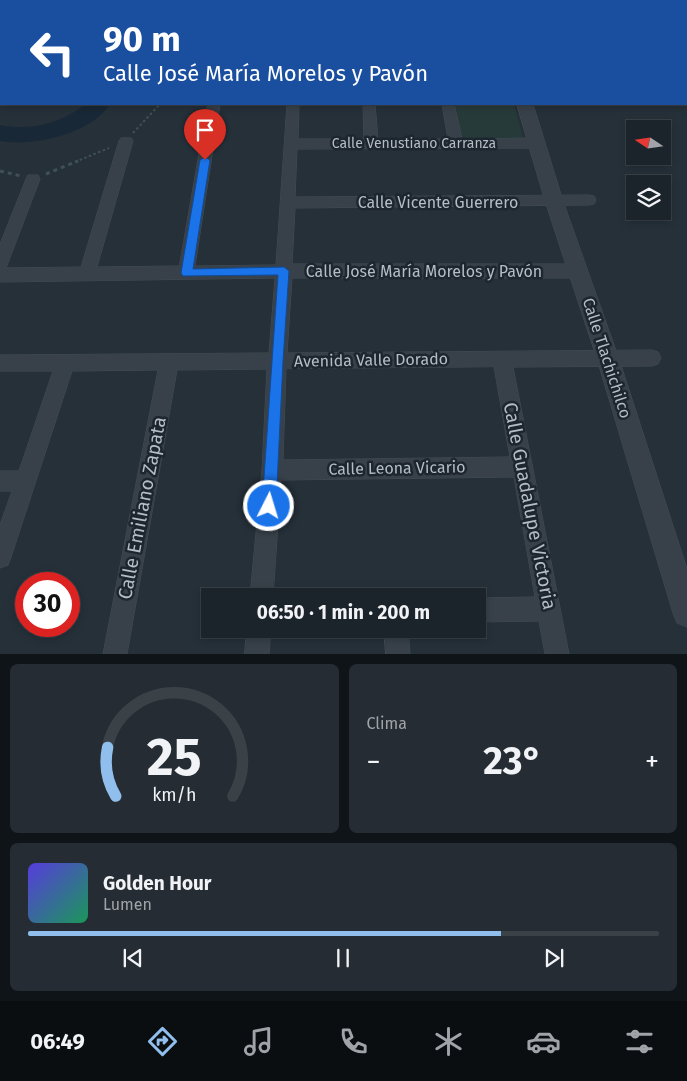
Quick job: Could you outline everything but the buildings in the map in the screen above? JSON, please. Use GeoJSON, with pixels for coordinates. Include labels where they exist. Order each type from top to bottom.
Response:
{"type":"FeatureCollection","features":[{"type":"Feature","properties":{"kind":"street"},"geometry":{"type":"LineString","coordinates":[[186,273],[214,105]]}},
{"type":"Feature","properties":{"kind":"street"},"geometry":{"type":"LineString","coordinates":[[262,588],[272,470],[293,105]]}},
{"type":"Feature","properties":{"kind":"street"},"geometry":{"type":"LineString","coordinates":[[369,105],[371,143]]}},
{"type":"Feature","properties":{"kind":"street"},"geometry":{"type":"LineString","coordinates":[[448,105],[456,143]]}},
{"type":"Feature","properties":{"kind":"street","name":"Calle Tlachichilco"},"geometry":{"type":"LineString","coordinates":[[525,105],[554,201],[608,359],[687,613]]}},
{"type":"Feature","properties":{"kind":"street"},"geometry":{"type":"LineString","coordinates":[[87,273],[126,141]]}},
{"type":"Feature","properties":{"kind":"street","name":"Calle Venustiano Carranza"},"geometry":{"type":"LineString","coordinates":[[291,144],[537,143]]}},
{"type":"Feature","properties":{"kind":"street"},"geometry":{"type":"LineString","coordinates":[[0,264],[33,178]]}},
{"type":"Feature","properties":{"kind":"street","name":"Calle Vicente Guerrero"},"geometry":{"type":"LineString","coordinates":[[287,203],[589,200]]}},
{"type":"Feature","properties":{"kind":"street","name":"Calle José María Morelos y Pavón"},"geometry":{"type":"LineString","coordinates":[[0,274],[284,271],[578,271]]}},
{"type":"Feature","properties":{"kind":"street","name":"Avenida Valle Dorado"},"geometry":{"type":"LineString","coordinates":[[0,362],[652,358]]}},
{"type":"Feature","properties":{"kind":"street","name":"Calle Guadalupe Victoria"},"geometry":{"type":"LineString","coordinates":[[502,359],[557,654]]}},
{"type":"Feature","properties":{"kind":"street","name":"Calle Emiliano Zapata"},"geometry":{"type":"LineString","coordinates":[[115,654],[169,362]]}},
{"type":"Feature","properties":{"kind":"street"},"geometry":{"type":"LineString","coordinates":[[0,557],[24,480],[65,363]]}},
{"type":"Feature","properties":{"kind":"street","name":"Calle Leona Vicario"},"geometry":{"type":"LineString","coordinates":[[272,470],[522,467]]}},
{"type":"Feature","properties":{"kind":"street"},"geometry":{"type":"LineString","coordinates":[[0,481],[24,480]]}},
{"type":"Feature","properties":{"kind":"street"},"geometry":{"type":"LineString","coordinates":[[486,610],[549,608]]}},
{"type":"Feature","properties":{"kind":"street"},"geometry":{"type":"LineString","coordinates":[[257,654],[258,638]]}},
{"type":"Feature","properties":{"kind":"street"},"geometry":{"type":"LineString","coordinates":[[397,638],[398,654]]}},
{"type":"Feature","properties":{"kind":"path"},"geometry":{"type":"LineString","coordinates":[[0,171],[33,178],[126,141],[159,105]]}},
{"type":"Feature","properties":{"kind":"shaded area"},"geometry":{"type":"Polygon","coordinates":[[[450,105],[514,105],[523,138],[455,138],[450,105]]]}},
{"type":"Feature","properties":{"kind":"waterway"},"geometry":{"type":"LineString","coordinates":[[0,133],[25,135],[53,130],[79,119],[98,105]]}},
{"type":"Feature","properties":{"kind":"route"},"geometry":{"type":"LineString","coordinates":[[205,160],[186,273],[284,271],[269,506]]}}]}
